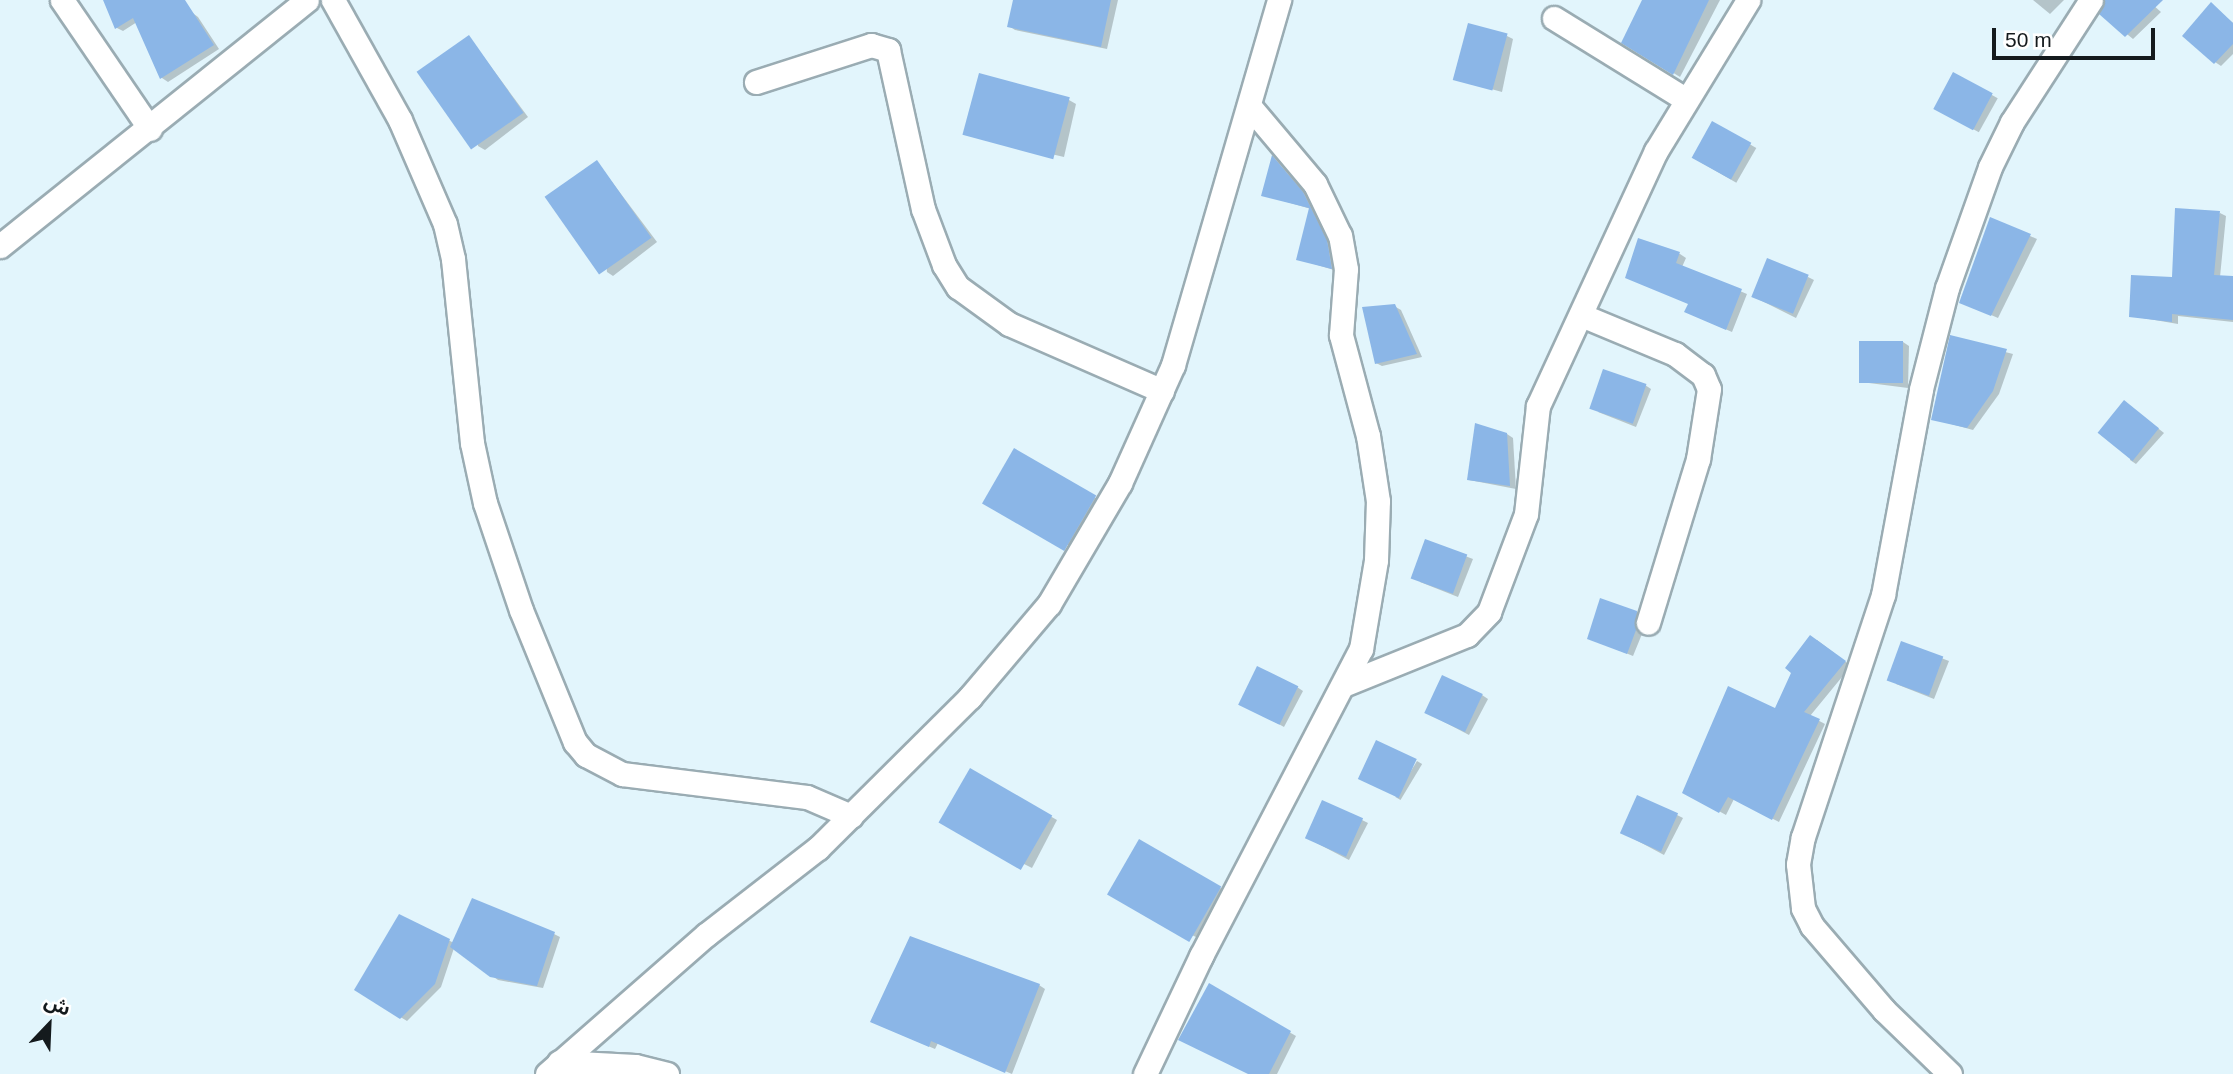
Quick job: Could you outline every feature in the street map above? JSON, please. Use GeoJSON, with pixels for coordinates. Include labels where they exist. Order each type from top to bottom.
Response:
{"type":"FeatureCollection","features":[{"type":"Feature","properties":{"kind":"street"},"geometry":{"type":"LineString","coordinates":[[62,0],[150,129]]}},
{"type":"Feature","properties":{"kind":"street"},"geometry":{"type":"LineString","coordinates":[[0,246],[150,129],[307,0]]}},
{"type":"Feature","properties":{"kind":"street"},"geometry":{"type":"LineString","coordinates":[[333,0],[400,120],[444,224],[453,259],[472,443],[485,503],[575,742],[586,755],[622,774],[807,797],[851,816]]}},
{"type":"Feature","properties":{"kind":"street"},"geometry":{"type":"LineString","coordinates":[[553,1068],[707,934],[785,877],[851,816],[970,697],[1049,604],[1091,539],[1162,391],[1197,293],[1251,108],[1279,0]]}},
{"type":"Feature","properties":{"kind":"street"},"geometry":{"type":"LineString","coordinates":[[1343,685],[1467,635],[1489,612],[1526,514],[1538,407],[1685,99],[1748,0]]}},
{"type":"Feature","properties":{"kind":"street"},"geometry":{"type":"LineString","coordinates":[[1950,1074],[1884,1010],[1812,926],[1803,908],[1798,864],[1883,595],[1921,389],[1947,288],[1990,167],[2012,122],[2091,0]]}},
{"type":"Feature","properties":{"kind":"street"},"geometry":{"type":"LineString","coordinates":[[1554,18],[1685,99]]}},
{"type":"Feature","properties":{"kind":"street"},"geometry":{"type":"LineString","coordinates":[[756,82],[871,45],[888,50],[923,209],[944,265],[958,287],[1009,324],[1162,391]]}},
{"type":"Feature","properties":{"kind":"street"},"geometry":{"type":"LineString","coordinates":[[1145,1074],[1195,967],[1361,649],[1376,560],[1378,501],[1368,436],[1341,335],[1345,257],[1315,184],[1251,108]]}},
{"type":"Feature","properties":{"kind":"street"},"geometry":{"type":"LineString","coordinates":[[1581,315],[1675,355],[1698,370],[1709,389],[1698,459],[1648,623]]}},
{"type":"Feature","properties":{"kind":"street"},"geometry":{"type":"LineString","coordinates":[[553,1068],[635,1066],[667,1074]]}},
{"type":"Feature","properties":{"kind":"building"},"geometry":{"type":"Polygon","coordinates":[[[103,0],[185,0],[214,45],[160,79],[133,18],[115,29],[103,0]]]}},
{"type":"Feature","properties":{"kind":"building"},"geometry":{"type":"Polygon","coordinates":[[[1013,0],[1111,0],[1101,47],[1007,27],[1013,0]]]}},
{"type":"Feature","properties":{"kind":"building"},"geometry":{"type":"Polygon","coordinates":[[[1642,0],[1709,0],[1673,75],[1621,43],[1642,0]]]}},
{"type":"Feature","properties":{"kind":"building"},"geometry":{"type":"Polygon","coordinates":[[[2105,0],[2163,0],[2125,37],[2099,14],[2105,0]]]}},
{"type":"Feature","properties":{"kind":"building"},"geometry":{"type":"Polygon","coordinates":[[[2211,2],[2233,23],[2233,44],[2214,64],[2182,36],[2211,2]]]}},
{"type":"Feature","properties":{"kind":"building"},"geometry":{"type":"Polygon","coordinates":[[[1468,23],[1508,34],[1492,91],[1453,80],[1468,23]]]}},
{"type":"Feature","properties":{"kind":"building"},"geometry":{"type":"Polygon","coordinates":[[[469,35],[523,113],[471,150],[417,72],[469,35]]]}},
{"type":"Feature","properties":{"kind":"building"},"geometry":{"type":"Polygon","coordinates":[[[1953,72],[1993,93],[1973,130],[1933,109],[1953,72]]]}},
{"type":"Feature","properties":{"kind":"building"},"geometry":{"type":"Polygon","coordinates":[[[979,73],[1070,97],[1053,159],[962,135],[979,73]]]}},
{"type":"Feature","properties":{"kind":"building"},"geometry":{"type":"Polygon","coordinates":[[[1712,121],[1751,143],[1731,180],[1692,158],[1712,121]]]}},
{"type":"Feature","properties":{"kind":"building"},"geometry":{"type":"Polygon","coordinates":[[[1272,155],[1303,192],[1327,240],[1332,269],[1296,260],[1309,208],[1261,196],[1272,155]]]}},
{"type":"Feature","properties":{"kind":"building"},"geometry":{"type":"Polygon","coordinates":[[[597,160],[651,238],[599,275],[545,197],[597,160]]]}},
{"type":"Feature","properties":{"kind":"building"},"geometry":{"type":"Polygon","coordinates":[[[2175,208],[2220,211],[2214,275],[2233,276],[2233,320],[2172,314],[2172,322],[2129,317],[2131,275],[2172,277],[2175,208]]]}},
{"type":"Feature","properties":{"kind":"building"},"geometry":{"type":"Polygon","coordinates":[[[1990,217],[2031,234],[1991,316],[1959,303],[1990,217]]]}},
{"type":"Feature","properties":{"kind":"building"},"geometry":{"type":"Polygon","coordinates":[[[1638,238],[1680,252],[1676,263],[1742,289],[1726,330],[1684,312],[1688,304],[1625,278],[1638,238]]]}},
{"type":"Feature","properties":{"kind":"building"},"geometry":{"type":"Polygon","coordinates":[[[1767,258],[1809,275],[1793,314],[1751,297],[1767,258]]]}},
{"type":"Feature","properties":{"kind":"building"},"geometry":{"type":"Polygon","coordinates":[[[1395,304],[1417,354],[1375,364],[1362,307],[1395,304]]]}},
{"type":"Feature","properties":{"kind":"building"},"geometry":{"type":"Polygon","coordinates":[[[1950,335],[2007,349],[1993,391],[1967,428],[1931,420],[1950,335]]]}},
{"type":"Feature","properties":{"kind":"building"},"geometry":{"type":"Polygon","coordinates":[[[1859,341],[1903,341],[1903,383],[1859,383],[1859,341]]]}},
{"type":"Feature","properties":{"kind":"building"},"geometry":{"type":"Polygon","coordinates":[[[1603,369],[1646,384],[1633,424],[1589,409],[1603,369]]]}},
{"type":"Feature","properties":{"kind":"building"},"geometry":{"type":"Polygon","coordinates":[[[2124,400],[2159,428],[2133,461],[2098,433],[2124,400]]]}},
{"type":"Feature","properties":{"kind":"building"},"geometry":{"type":"Polygon","coordinates":[[[1475,423],[1507,433],[1510,486],[1467,480],[1475,423]]]}},
{"type":"Feature","properties":{"kind":"building"},"geometry":{"type":"Polygon","coordinates":[[[1014,448],[1096,495],[1064,551],[982,503],[1014,448]]]}},
{"type":"Feature","properties":{"kind":"building"},"geometry":{"type":"Polygon","coordinates":[[[1425,539],[1467,554],[1453,594],[1411,578],[1425,539]]]}},
{"type":"Feature","properties":{"kind":"building"},"geometry":{"type":"Polygon","coordinates":[[[1600,598],[1637,611],[1636,630],[1627,654],[1587,639],[1600,598]]]}},
{"type":"Feature","properties":{"kind":"building"},"geometry":{"type":"Polygon","coordinates":[[[1810,635],[1846,661],[1804,712],[1820,719],[1772,820],[1728,797],[1719,813],[1682,793],[1728,686],[1775,708],[1791,673],[1785,668],[1810,635]]]}},
{"type":"Feature","properties":{"kind":"building"},"geometry":{"type":"Polygon","coordinates":[[[1901,641],[1943,656],[1929,696],[1887,680],[1901,641]]]}},
{"type":"Feature","properties":{"kind":"building"},"geometry":{"type":"Polygon","coordinates":[[[1257,666],[1298,686],[1279,725],[1238,705],[1257,666]]]}},
{"type":"Feature","properties":{"kind":"building"},"geometry":{"type":"Polygon","coordinates":[[[1442,675],[1483,694],[1465,732],[1424,713],[1442,675]]]}},
{"type":"Feature","properties":{"kind":"building"},"geometry":{"type":"Polygon","coordinates":[[[1376,740],[1417,759],[1399,798],[1358,779],[1376,740]]]}},
{"type":"Feature","properties":{"kind":"building"},"geometry":{"type":"Polygon","coordinates":[[[970,768],[1052,816],[1021,870],[938,823],[970,768]]]}},
{"type":"Feature","properties":{"kind":"building"},"geometry":{"type":"Polygon","coordinates":[[[1637,795],[1678,813],[1661,852],[1620,833],[1637,795]]]}},
{"type":"Feature","properties":{"kind":"building"},"geometry":{"type":"Polygon","coordinates":[[[1322,800],[1363,818],[1346,857],[1305,838],[1322,800]]]}},
{"type":"Feature","properties":{"kind":"building"},"geometry":{"type":"Polygon","coordinates":[[[1139,839],[1221,886],[1189,942],[1107,894],[1139,839]]]}},
{"type":"Feature","properties":{"kind":"building"},"geometry":{"type":"Polygon","coordinates":[[[472,898],[555,932],[537,986],[490,977],[450,947],[472,898]]]}},
{"type":"Feature","properties":{"kind":"building"},"geometry":{"type":"Polygon","coordinates":[[[399,914],[450,939],[435,984],[400,1019],[354,990],[399,914]]]}},
{"type":"Feature","properties":{"kind":"building"},"geometry":{"type":"Polygon","coordinates":[[[910,936],[1040,984],[1005,1073],[931,1041],[929,1047],[870,1022],[910,936]]]}},
{"type":"Feature","properties":{"kind":"building"},"geometry":{"type":"Polygon","coordinates":[[[1209,983],[1291,1031],[1269,1074],[1248,1074],[1178,1040],[1209,983]]]}}]}
